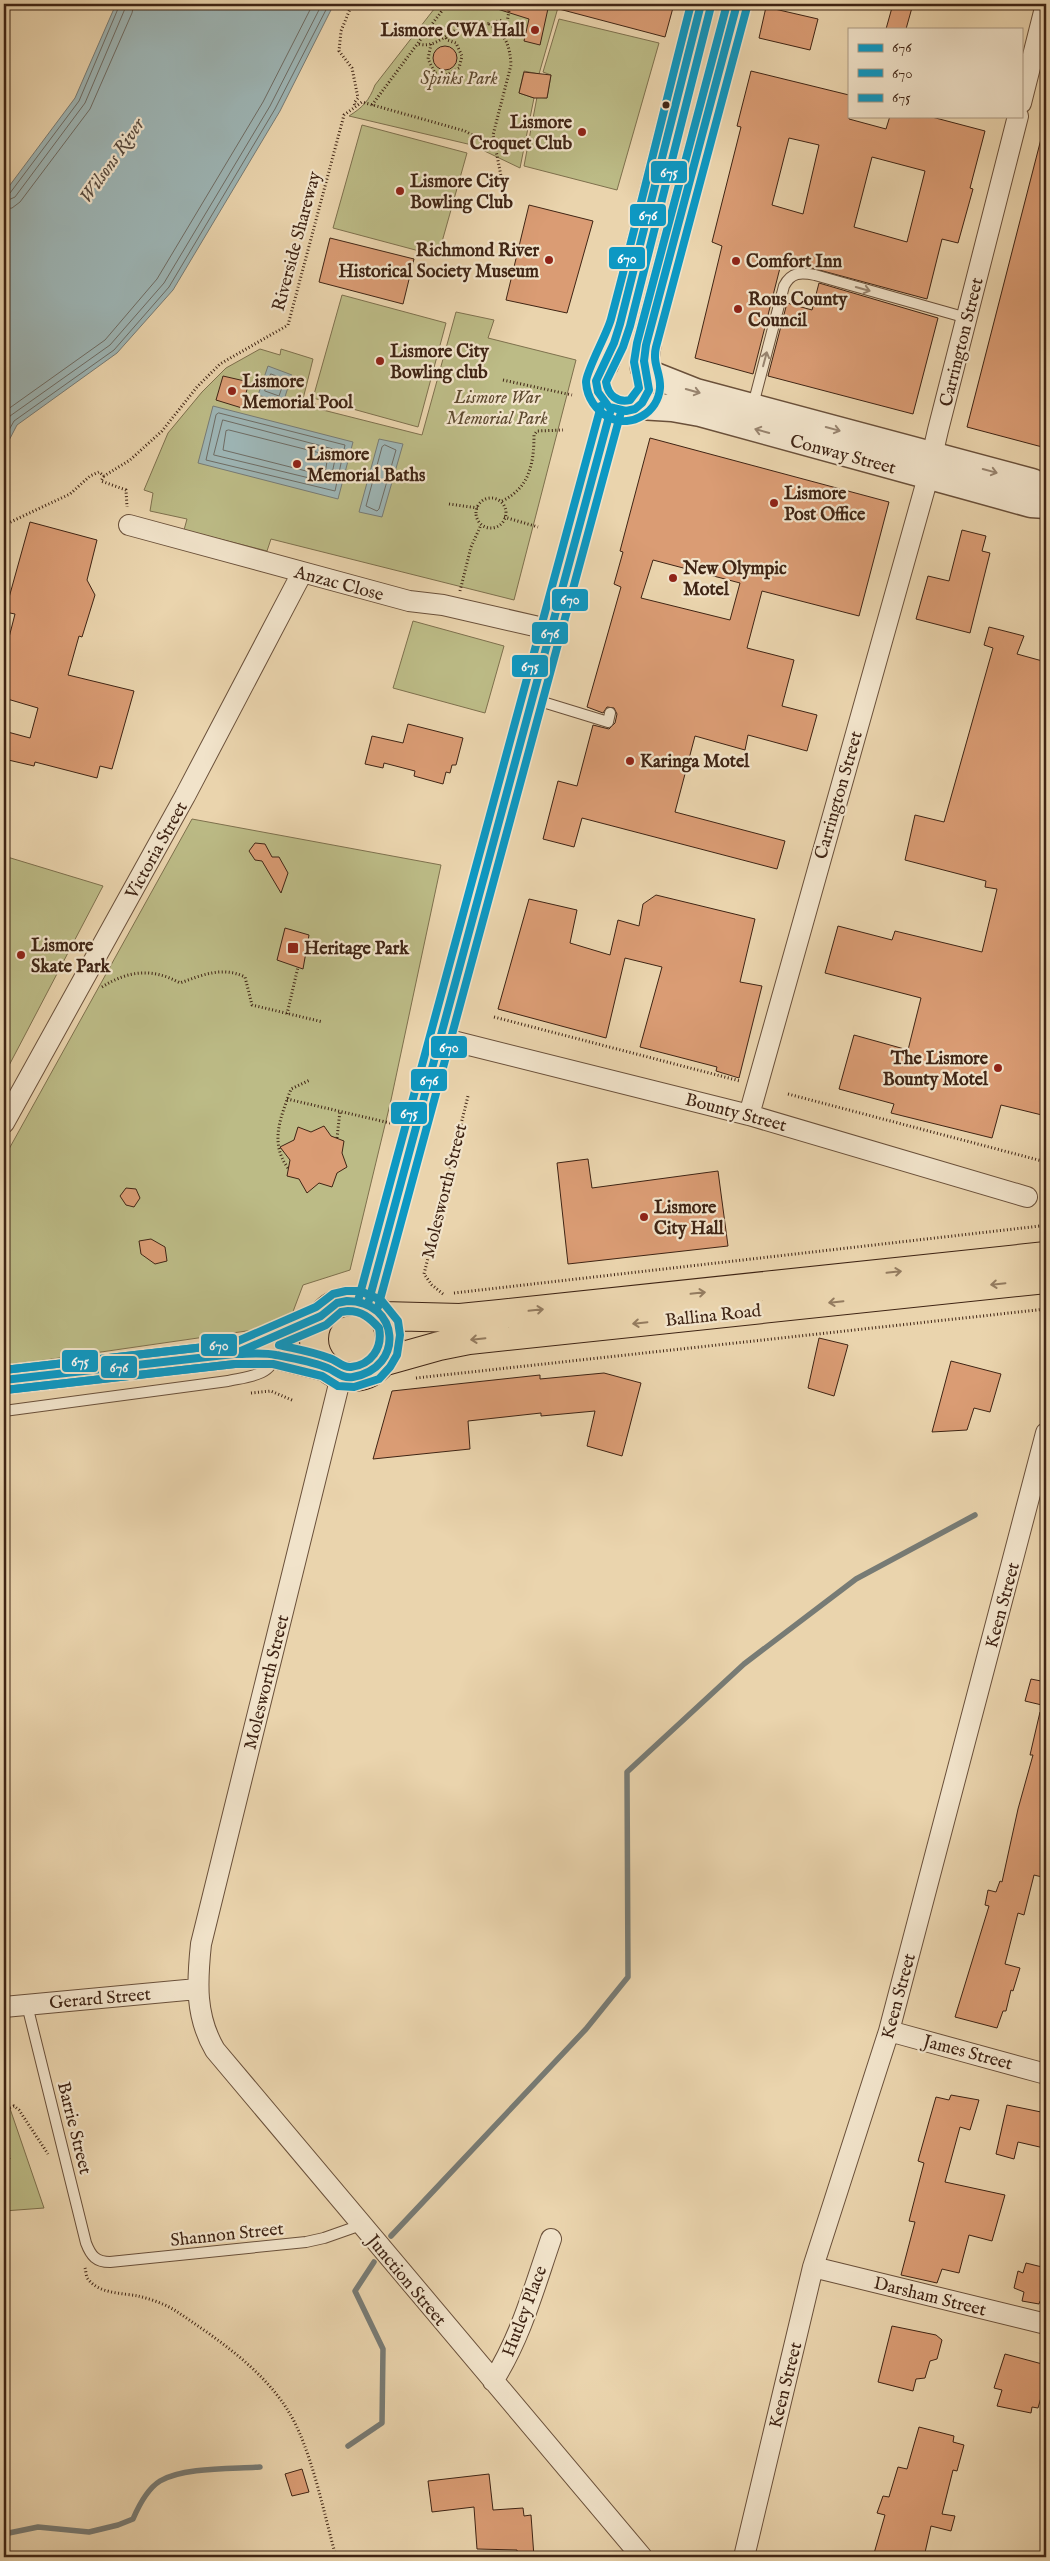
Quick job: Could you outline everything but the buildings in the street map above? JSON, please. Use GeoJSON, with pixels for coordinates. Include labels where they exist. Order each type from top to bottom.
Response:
{"type":"FeatureCollection","features":[{"type":"Feature","properties":{"kind":"main road","name":"Ballina Road"},"geometry":{"type":"LineString","coordinates":[[375,1310],[451,1318],[1046,1256]]}},
{"type":"Feature","properties":{"kind":"main road","name":"Ballina Road"},"geometry":{"type":"LineString","coordinates":[[382,1362],[438,1346],[470,1340],[1046,1279]]}},
{"type":"Feature","properties":{"kind":"main road"},"geometry":{"type":"LineString","coordinates":[[4,1380],[234,1354],[274,1354],[352,1377],[364,1375],[374,1370],[382,1362],[387,1354],[390,1334],[375,1310],[353,1301],[337,1303],[321,1316],[234,1354]]}},
{"type":"Feature","properties":{"kind":"main road"},"geometry":{"type":"LineString","coordinates":[[321,1316],[314,1337],[314,1348],[333,1371]]}},
{"type":"Feature","properties":{"kind":"street"},"geometry":{"type":"LineString","coordinates":[[701,4],[620,324],[605,364],[597,375],[596,388],[601,400],[611,409],[626,411],[639,406],[649,391],[646,371],[648,338],[738,4]]}},
{"type":"Feature","properties":{"kind":"street"},"geometry":{"type":"LineString","coordinates":[[1022,96],[1025,74],[1046,4]]}},
{"type":"Feature","properties":{"kind":"street","name":"Carrington Street"},"geometry":{"type":"LineString","coordinates":[[749,1115],[930,466],[1017,118]]}},
{"type":"Feature","properties":{"kind":"street"},"geometry":{"type":"LineString","coordinates":[[605,364],[622,357],[635,360],[646,371]]}},
{"type":"Feature","properties":{"kind":"street","name":"Conway Street"},"geometry":{"type":"LineString","coordinates":[[646,371],[690,390],[752,406],[930,466]]}},
{"type":"Feature","properties":{"kind":"street","name":"Conway Street"},"geometry":{"type":"LineString","coordinates":[[639,406],[672,408],[700,413],[930,466],[1032,482],[1041,499]]}},
{"type":"Feature","properties":{"kind":"street"},"geometry":{"type":"LineString","coordinates":[[375,1310],[441,1038],[611,409]]}},
{"type":"Feature","properties":{"kind":"street","name":"Anzac Close"},"geometry":{"type":"LineString","coordinates":[[129,525],[409,601],[444,605],[552,630]]}},
{"type":"Feature","properties":{"kind":"street","name":"Victoria Street"},"geometry":{"type":"LineString","coordinates":[[4,1124],[185,796],[302,573]]}},
{"type":"Feature","properties":{"kind":"street","name":"Bounty Street"},"geometry":{"type":"LineString","coordinates":[[441,1038],[749,1115],[1027,1197]]}},
{"type":"Feature","properties":{"kind":"street","name":"Molesworth Street"},"geometry":{"type":"LineString","coordinates":[[197,1989],[202,1944],[333,1371]]}},
{"type":"Feature","properties":{"kind":"street","name":"Keen Street"},"geometry":{"type":"LineString","coordinates":[[744,2557],[814,2268],[889,2031],[1046,1433]]}},
{"type":"Feature","properties":{"kind":"street","name":"Gerard Street"},"geometry":{"type":"LineString","coordinates":[[4,2007],[197,1989]]}},
{"type":"Feature","properties":{"kind":"street","name":"Junction Street"},"geometry":{"type":"LineString","coordinates":[[197,1989],[202,2023],[215,2050],[642,2557]]}},
{"type":"Feature","properties":{"kind":"street","name":"James Street"},"geometry":{"type":"LineString","coordinates":[[889,2031],[1046,2074]]}},
{"type":"Feature","properties":{"kind":"street","name":"Hutley Place"},"geometry":{"type":"LineString","coordinates":[[493,2381],[507,2359],[520,2332],[551,2239]]}},
{"type":"Feature","properties":{"kind":"street","name":"Darsham Street"},"geometry":{"type":"LineString","coordinates":[[814,2268],[1046,2324]]}},
{"type":"Feature","properties":{"kind":"lane"},"geometry":{"type":"LineString","coordinates":[[752,406],[784,286],[792,275],[802,272],[815,275],[967,318]]}},
{"type":"Feature","properties":{"kind":"lane"},"geometry":{"type":"LineString","coordinates":[[533,699],[608,722],[610,713]]}},
{"type":"Feature","properties":{"kind":"lane"},"geometry":{"type":"LineString","coordinates":[[4,1411],[228,1381],[258,1374],[268,1369],[274,1361],[274,1354]]}},
{"type":"Feature","properties":{"kind":"lane","name":"Barrie Street"},"geometry":{"type":"LineString","coordinates":[[27,2005],[86,2243],[94,2258]]}},
{"type":"Feature","properties":{"kind":"lane","name":"Shannon Street"},"geometry":{"type":"LineString","coordinates":[[94,2258],[102,2262],[110,2262],[306,2242],[361,2225]]}},
{"type":"Feature","properties":{"kind":"path"},"geometry":{"type":"LineString","coordinates":[[352,4],[340,36],[339,51],[352,68],[358,98],[354,103],[355,106]]}},
{"type":"Feature","properties":{"kind":"path"},"geometry":{"type":"LineString","coordinates":[[372,105],[447,4]]}},
{"type":"Feature","properties":{"kind":"path"},"geometry":{"type":"LineString","coordinates":[[501,176],[494,141],[494,126],[511,65],[505,37],[506,16],[510,4]]}},
{"type":"Feature","properties":{"kind":"path"},"geometry":{"type":"LineString","coordinates":[[419,44],[431,44],[471,24],[489,24],[506,16]]}},
{"type":"Feature","properties":{"kind":"path"},"geometry":{"type":"LineString","coordinates":[[498,21],[504,22],[505,27]]}},
{"type":"Feature","properties":{"kind":"path"},"geometry":{"type":"LineString","coordinates":[[497,29],[498,21]]}},
{"type":"Feature","properties":{"kind":"path"},"geometry":{"type":"LineString","coordinates":[[489,24],[505,37]]}},
{"type":"Feature","properties":{"kind":"path"},"geometry":{"type":"LineString","coordinates":[[497,29],[502,30],[505,27]]}},
{"type":"Feature","properties":{"kind":"path"},"geometry":{"type":"LineString","coordinates":[[431,44],[428,58],[435,73],[447,75],[459,68],[462,56],[456,44],[447,40],[445,36]]}},
{"type":"Feature","properties":{"kind":"path"},"geometry":{"type":"LineString","coordinates":[[355,106],[362,102],[465,131],[483,141],[494,141]]}},
{"type":"Feature","properties":{"kind":"path","name":"Riverside Shareway"},"geometry":{"type":"LineString","coordinates":[[4,525],[70,494],[90,476],[98,472],[104,476],[130,460],[162,431],[197,387],[220,364],[288,324],[341,123],[344,115],[355,106]]}},
{"type":"Feature","properties":{"kind":"path"},"geometry":{"type":"LineString","coordinates":[[503,380],[572,395]]}},
{"type":"Feature","properties":{"kind":"path"},"geometry":{"type":"LineString","coordinates":[[502,501],[521,487],[530,473],[533,462],[534,435],[537,431],[563,430]]}},
{"type":"Feature","properties":{"kind":"path"},"geometry":{"type":"LineString","coordinates":[[104,476],[101,480],[126,490],[129,525]]}},
{"type":"Feature","properties":{"kind":"path"},"geometry":{"type":"LineString","coordinates":[[495,497],[502,501],[506,509],[504,517],[495,528],[481,526],[477,518],[478,508],[486,498],[495,497]]}},
{"type":"Feature","properties":{"kind":"path"},"geometry":{"type":"LineString","coordinates":[[448,504],[478,508]]}},
{"type":"Feature","properties":{"kind":"path"},"geometry":{"type":"LineString","coordinates":[[504,517],[538,527]]}},
{"type":"Feature","properties":{"kind":"path"},"geometry":{"type":"LineString","coordinates":[[460,592],[471,547],[481,526]]}},
{"type":"Feature","properties":{"kind":"path"},"geometry":{"type":"LineString","coordinates":[[287,1014],[298,967]]}},
{"type":"Feature","properties":{"kind":"path"},"geometry":{"type":"LineString","coordinates":[[83,980],[102,987],[115,979],[134,974],[154,972],[164,974],[180,983],[213,972],[234,971],[245,977],[252,1005],[323,1022]]}},
{"type":"Feature","properties":{"kind":"path","name":"Bounty Street"},"geometry":{"type":"LineString","coordinates":[[494,1017],[741,1081]]}},
{"type":"Feature","properties":{"kind":"path"},"geometry":{"type":"LineString","coordinates":[[288,1168],[280,1157],[276,1137],[291,1090],[310,1080]]}},
{"type":"Feature","properties":{"kind":"path","name":"Bounty Street"},"geometry":{"type":"LineString","coordinates":[[788,1094],[1046,1162]]}},
{"type":"Feature","properties":{"kind":"path","name":"Molesworth Street"},"geometry":{"type":"LineString","coordinates":[[468,1096],[424,1274],[442,1294],[1040,1226]]}},
{"type":"Feature","properties":{"kind":"path"},"geometry":{"type":"LineString","coordinates":[[287,1099],[390,1123]]}},
{"type":"Feature","properties":{"kind":"path"},"geometry":{"type":"LineString","coordinates":[[336,1138],[340,1112]]}},
{"type":"Feature","properties":{"kind":"path"},"geometry":{"type":"LineString","coordinates":[[406,1379],[1046,1309]]}},
{"type":"Feature","properties":{"kind":"path"},"geometry":{"type":"LineString","coordinates":[[4,2168],[9,2161],[6,2119],[9,2108],[14,2106],[19,2110],[48,2155]]}},
{"type":"Feature","properties":{"kind":"path"},"geometry":{"type":"LineString","coordinates":[[83,2262],[88,2279],[99,2287],[114,2293],[158,2302],[175,2311],[244,2361],[273,2390],[288,2410],[304,2444],[336,2557]]}},
{"type":"Feature","properties":{"kind":"green space","name":"Spinks Park"},"geometry":{"type":"Polygon","coordinates":[[[438,4],[559,4],[539,74],[524,71],[519,93],[534,98],[520,168],[472,145],[349,116],[365,103],[375,85],[438,4]]]}},
{"type":"Feature","properties":{"kind":"green space","name":"Lismore Croquet Club"},"geometry":{"type":"Polygon","coordinates":[[[559,19],[659,43],[617,190],[524,166],[537,97],[547,98],[551,75],[543,72],[559,19]]]}},
{"type":"Feature","properties":{"kind":"green space","name":"Lismore City Bowling Club"},"geometry":{"type":"Polygon","coordinates":[[[362,125],[467,153],[438,256],[333,228],[362,125]]]}},
{"type":"Feature","properties":{"kind":"green space","name":"Lismore City Bowling club"},"geometry":{"type":"Polygon","coordinates":[[[342,295],[446,323],[418,427],[313,398],[342,295]]]}},
{"type":"Feature","properties":{"kind":"green space","name":"Lismore War Memorial Park"},"geometry":{"type":"Polygon","coordinates":[[[456,312],[494,320],[488,338],[576,360],[514,600],[271,539],[267,551],[184,530],[187,519],[150,511],[153,493],[144,490],[168,433],[202,392],[226,368],[260,349],[280,355],[281,349],[313,359],[303,399],[315,403],[315,408],[422,435],[456,312]]]}},
{"type":"Feature","properties":{"kind":"green space"},"geometry":{"type":"Polygon","coordinates":[[[413,621],[504,646],[485,713],[393,688],[413,621]]]}},
{"type":"Feature","properties":{"kind":"green space","name":"Heritage Park"},"geometry":{"type":"Polygon","coordinates":[[[192,819],[441,865],[391,1100],[350,1270],[303,1285],[288,1325],[4,1366],[4,1158],[192,819]]]}},
{"type":"Feature","properties":{"kind":"green space"},"geometry":{"type":"Polygon","coordinates":[[[4,856],[103,886],[4,1075],[4,856]]]}},
{"type":"Feature","properties":{"kind":"green space"},"geometry":{"type":"Polygon","coordinates":[[[4,2091],[44,2208],[4,2211],[4,2091]]]}},
{"type":"Feature","properties":{"kind":"water","name":"Wilsons River"},"geometry":{"type":"Polygon","coordinates":[[[116,4],[334,4],[280,111],[173,290],[117,353],[17,425],[4,450],[4,193],[75,98],[116,4]]]}},
{"type":"Feature","properties":{"kind":"water","name":"Lismore Memorial Baths"},"geometry":{"type":"Polygon","coordinates":[[[268,366],[292,375],[283,403],[258,395],[268,366]]]}},
{"type":"Feature","properties":{"kind":"water","name":"Lismore Memorial Baths"},"geometry":{"type":"Polygon","coordinates":[[[213,406],[353,442],[338,499],[198,463],[213,406]]]}},
{"type":"Feature","properties":{"kind":"water","name":"Lismore Memorial Baths"},"geometry":{"type":"Polygon","coordinates":[[[379,439],[403,444],[382,517],[359,512],[379,439]]]}},
{"type":"Feature","properties":{"kind":"waterway"},"geometry":{"type":"LineString","coordinates":[[391,2236],[586,2029],[628,1977],[627,1772],[744,1664],[856,1579],[975,1515]]}},
{"type":"Feature","properties":{"kind":"waterway"},"geometry":{"type":"LineString","coordinates":[[348,2446],[382,2423],[383,2349],[355,2291],[374,2262]]}},
{"type":"Feature","properties":{"kind":"waterway"},"geometry":{"type":"LineString","coordinates":[[4,2534],[38,2527],[89,2532],[118,2525],[133,2519],[151,2488],[170,2476],[195,2471],[260,2467]]}},
{"type":"Feature","properties":{"kind":"transit line","name":"670"},"geometry":{"type":"LineString","coordinates":[[691,4],[611,319],[586,382],[588,393],[600,412],[618,421],[627,421],[642,416],[649,411],[658,397],[660,383],[655,358],[656,347],[747,7]]}},
{"type":"Feature","properties":{"kind":"transit line","name":"676"},"geometry":{"type":"LineString","coordinates":[[701,4],[620,324],[614,343],[596,381],[598,392],[609,407],[626,411],[635,409],[642,403],[649,390],[644,361],[646,345],[737,4]]}},
{"type":"Feature","properties":{"kind":"transit line","name":"675"},"geometry":{"type":"LineString","coordinates":[[711,6],[630,326],[623,347],[606,382],[611,394],[617,399],[625,401],[630,400],[639,388],[634,362],[637,343],[727,4]]}},
{"type":"Feature","properties":{"kind":"transit line","name":"675"},"geometry":{"type":"LineString","coordinates":[[358,1301],[601,406]]}},
{"type":"Feature","properties":{"kind":"transit line","name":"676"},"geometry":{"type":"LineString","coordinates":[[368,1304],[611,409]]}},
{"type":"Feature","properties":{"kind":"transit line","name":"670"},"geometry":{"type":"LineString","coordinates":[[378,1307],[621,412]]}},
{"type":"Feature","properties":{"kind":"transit line","name":"670"},"geometry":{"type":"LineString","coordinates":[[4,1370],[231,1344],[316,1307],[333,1294],[346,1291],[360,1291],[381,1300],[398,1321],[400,1335],[397,1355],[390,1367],[379,1379],[354,1387],[338,1386],[322,1376],[273,1364],[235,1364],[5,1390]]}},
{"type":"Feature","properties":{"kind":"transit line","name":"676"},"geometry":{"type":"LineString","coordinates":[[347,1301],[365,1304],[378,1312],[386,1323],[389,1336],[388,1349],[381,1361],[370,1371],[349,1377],[342,1376],[329,1368],[307,1361],[266,1354],[234,1354],[321,1316],[337,1303],[347,1301]]}},
{"type":"Feature","properties":{"kind":"transit line","name":"675"},"geometry":{"type":"LineString","coordinates":[[348,1311],[357,1312],[365,1316],[379,1328],[380,1335],[377,1349],[370,1359],[358,1366],[348,1367],[323,1356],[279,1345],[326,1325],[341,1312],[348,1311]]}},
{"type":"Feature","properties":{"kind":"transit line","name":"675"},"geometry":{"type":"LineString","coordinates":[[4,1370],[231,1344]]}},
{"type":"Feature","properties":{"kind":"transit line","name":"676"},"geometry":{"type":"LineString","coordinates":[[4,1380],[234,1354]]}},
{"type":"Feature","properties":{"kind":"transit line","name":"675"},"geometry":{"type":"LineString","coordinates":[[5,1390],[235,1364]]}},
{"type":"Feature","properties":{"kind":"place","name":"Lismore CWA Hall"},"geometry":{"type":"Point","coordinates":[535,30]}},
{"type":"Feature","properties":{"kind":"place","name":"Lismore Croquet Club"},"geometry":{"type":"Point","coordinates":[582,132]}},
{"type":"Feature","properties":{"kind":"place","name":"Lismore City Bowling Club"},"geometry":{"type":"Point","coordinates":[400,191]}},
{"type":"Feature","properties":{"kind":"place","name":"Richmond River Historical Society Museum"},"geometry":{"type":"Point","coordinates":[549,260]}},
{"type":"Feature","properties":{"kind":"place","name":"Comfort Inn"},"geometry":{"type":"Point","coordinates":[736,261]}},
{"type":"Feature","properties":{"kind":"place","name":"Rous County Council"},"geometry":{"type":"Point","coordinates":[738,309]}},
{"type":"Feature","properties":{"kind":"place","name":"Lismore City Bowling club"},"geometry":{"type":"Point","coordinates":[380,361]}},
{"type":"Feature","properties":{"kind":"place","name":"Lismore Memorial Pool"},"geometry":{"type":"Point","coordinates":[232,391]}},
{"type":"Feature","properties":{"kind":"place","name":"Lismore Memorial Baths"},"geometry":{"type":"Point","coordinates":[297,464]}},
{"type":"Feature","properties":{"kind":"place","name":"Lismore Post Office"},"geometry":{"type":"Point","coordinates":[774,503]}},
{"type":"Feature","properties":{"kind":"place","name":"New Olympic Motel"},"geometry":{"type":"Point","coordinates":[673,578]}},
{"type":"Feature","properties":{"kind":"place","name":"Karinga Motel"},"geometry":{"type":"Point","coordinates":[630,761]}},
{"type":"Feature","properties":{"kind":"place","name":"Heritage Park"},"geometry":{"type":"Point","coordinates":[293,948]}},
{"type":"Feature","properties":{"kind":"place","name":"Lismore Skate Park"},"geometry":{"type":"Point","coordinates":[21,955]}},
{"type":"Feature","properties":{"kind":"place","name":"The Lismore Bounty Motel"},"geometry":{"type":"Point","coordinates":[998,1068]}},
{"type":"Feature","properties":{"kind":"place","name":"Lismore City Hall"},"geometry":{"type":"Point","coordinates":[644,1217]}}]}
